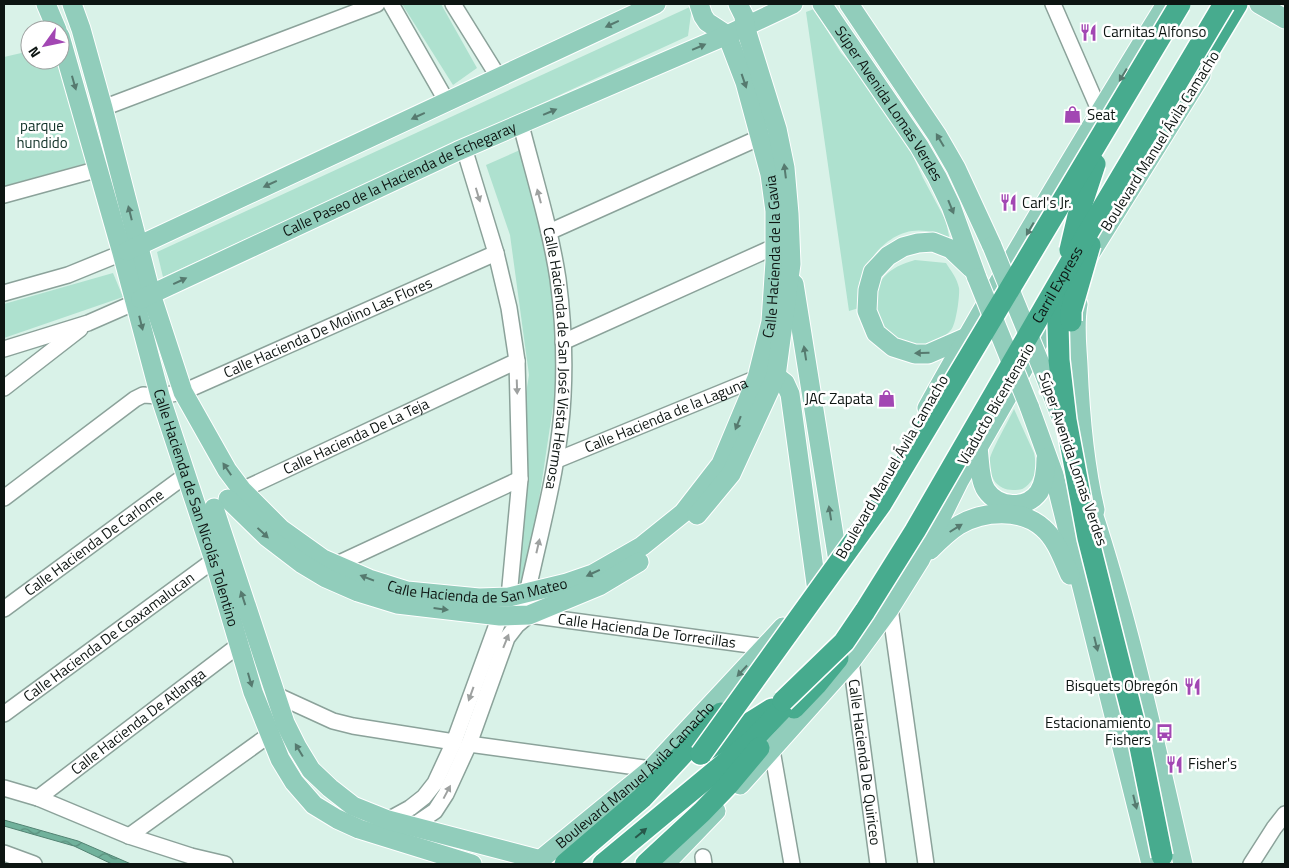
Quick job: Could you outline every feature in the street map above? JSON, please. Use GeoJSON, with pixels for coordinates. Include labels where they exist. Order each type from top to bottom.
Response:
{"type":"FeatureCollection","features":[{"type":"Feature","properties":{"kind":"highway"},"geometry":{"type":"LineString","coordinates":[[581,864],[651,805],[701,754],[881,504],[1104,119],[1180,4]]}},
{"type":"Feature","properties":{"kind":"highway","name":"Boulevard Manuel Ávila Camacho"},"geometry":{"type":"LineString","coordinates":[[565,864],[642,798],[738,696],[828,594],[889,496],[972,370],[1190,4]]}},
{"type":"Feature","properties":{"kind":"highway","name":"Boulevard Manuel Ávila Camacho"},"geometry":{"type":"LineString","coordinates":[[603,864],[754,739],[782,709],[864,605],[990,395],[1078,240],[1217,4]]}},
{"type":"Feature","properties":{"kind":"highway","name":"Carril Express"},"geometry":{"type":"LineString","coordinates":[[848,649],[1067,268],[1224,4]]}},
{"type":"Feature","properties":{"kind":"highway","name":"Viaducto Bicentenario"},"geometry":{"type":"LineString","coordinates":[[848,649],[926,526],[1047,315],[1090,250],[1237,4]]}},
{"type":"Feature","properties":{"kind":"highway"},"geometry":{"type":"LineString","coordinates":[[1104,119],[1063,278],[1058,324],[1059,360],[1066,420],[1088,538],[1167,861]]}},
{"type":"Feature","properties":{"kind":"highway"},"geometry":{"type":"LineString","coordinates":[[1090,250],[1070,311],[1077,451],[1116,627],[1158,794],[1167,861]]}},
{"type":"Feature","properties":{"kind":"highway"},"geometry":{"type":"LineString","coordinates":[[701,754],[765,714],[848,649]]}},
{"type":"Feature","properties":{"kind":"highway"},"geometry":{"type":"LineString","coordinates":[[646,864],[728,785],[780,723],[848,649]]}},
{"type":"Feature","properties":{"kind":"main road"},"geometry":{"type":"LineString","coordinates":[[46,4],[53,20]]}},
{"type":"Feature","properties":{"kind":"main road","name":"Calle Hacienda de San Nicolás Tolentino"},"geometry":{"type":"LineString","coordinates":[[72,4],[103,108],[130,250],[143,298],[160,396],[186,475],[221,504],[274,694],[285,724],[297,747],[311,770],[353,806],[388,820],[538,862]]}},
{"type":"Feature","properties":{"kind":"main road"},"geometry":{"type":"LineString","coordinates":[[130,250],[656,4]]}},
{"type":"Feature","properties":{"kind":"main road"},"geometry":{"type":"LineString","coordinates":[[699,4],[707,22],[727,35]]}},
{"type":"Feature","properties":{"kind":"main road","name":"Calle Hacienda de la Gavia"},"geometry":{"type":"LineString","coordinates":[[738,4],[744,16],[745,26],[777,130],[785,168],[789,214],[771,322],[757,378]]}},
{"type":"Feature","properties":{"kind":"main road","name":"Calle Paseo de la Hacienda de Echegaray"},"geometry":{"type":"LineString","coordinates":[[143,298],[464,148],[727,35],[793,4]]}},
{"type":"Feature","properties":{"kind":"main road","name":"Súper Avenida Lomas Verdes"},"geometry":{"type":"LineString","coordinates":[[822,4],[919,146],[951,206],[976,275],[1046,449],[1088,613],[1167,861]]}},
{"type":"Feature","properties":{"kind":"main road","name":"Boulevard Manuel Ávila Camacho"},"geometry":{"type":"LineString","coordinates":[[538,862],[651,769],[817,591],[838,561],[903,451],[967,336],[1104,119],[1166,4]]}},
{"type":"Feature","properties":{"kind":"main road","name":"Boulevard Manuel Ávila Camacho"},"geometry":{"type":"LineString","coordinates":[[665,864],[772,750],[848,649],[890,608],[920,560],[959,481],[1090,250],[1144,169],[1244,4]]}},
{"type":"Feature","properties":{"kind":"main road"},"geometry":{"type":"LineString","coordinates":[[1259,4],[1285,19]]}},
{"type":"Feature","properties":{"kind":"main road"},"geometry":{"type":"LineString","coordinates":[[841,31],[841,23],[845,17],[852,15],[854,10]]}},
{"type":"Feature","properties":{"kind":"main road","name":"Súper Avenida Lomas Verdes"},"geometry":{"type":"LineString","coordinates":[[854,10],[937,135],[956,168],[992,246],[1057,407],[1103,543],[1146,703],[1167,861]]}},
{"type":"Feature","properties":{"kind":"main road"},"geometry":{"type":"LineString","coordinates":[[70,33],[81,29]]}},
{"type":"Feature","properties":{"kind":"main road","name":"Calle Hacienda de la Gavia"},"geometry":{"type":"LineString","coordinates":[[727,35],[745,82],[770,174],[781,257],[838,561]]}},
{"type":"Feature","properties":{"kind":"main road","name":"Calle Hacienda de San Nicolás Tolentino"},"geometry":{"type":"LineString","coordinates":[[70,70],[99,169],[130,250]]}},
{"type":"Feature","properties":{"kind":"main road"},"geometry":{"type":"LineString","coordinates":[[967,336],[928,354],[915,354],[893,347],[876,333],[867,311],[868,290],[874,272],[888,256],[903,247],[918,243],[933,242],[951,249],[976,275]]}},
{"type":"Feature","properties":{"kind":"main road"},"geometry":{"type":"LineString","coordinates":[[1090,250],[1077,308],[1076,335],[1079,399],[1087,474],[1103,543]]}},
{"type":"Feature","properties":{"kind":"main road","name":"Calle Hacienda de la Gavia"},"geometry":{"type":"LineString","coordinates":[[776,376],[781,257]]}},
{"type":"Feature","properties":{"kind":"main road","name":"Calle Hacienda de San Nicolás Tolentino"},"geometry":{"type":"LineString","coordinates":[[143,298],[183,392]]}},
{"type":"Feature","properties":{"kind":"main road"},"geometry":{"type":"LineString","coordinates":[[776,376],[785,383],[790,394],[817,591]]}},
{"type":"Feature","properties":{"kind":"main road","name":"Calle Hacienda de San Mateo"},"geometry":{"type":"LineString","coordinates":[[221,504],[281,528],[323,559],[369,579],[407,591],[478,606],[500,616],[530,615],[599,586],[649,556],[690,523],[731,474],[776,376]]}},
{"type":"Feature","properties":{"kind":"main road","name":"Calle Hacienda de San Mateo"},"geometry":{"type":"LineString","coordinates":[[183,392],[214,449],[221,504],[301,563],[326,578],[358,592],[397,604],[478,606],[567,583],[593,574],[642,546],[683,513],[721,464],[757,378]]}},
{"type":"Feature","properties":{"kind":"main road"},"geometry":{"type":"LineString","coordinates":[[978,448],[986,490],[998,501],[1016,505],[1030,500],[1039,492],[1046,467],[1046,449]]}},
{"type":"Feature","properties":{"kind":"main road","name":"Calle Hacienda de San Nicolás Tolentino"},"geometry":{"type":"LineString","coordinates":[[221,504],[214,560],[253,692],[280,759],[294,782],[314,805],[337,819],[359,829],[472,864]]}},
{"type":"Feature","properties":{"kind":"main road"},"geometry":{"type":"LineString","coordinates":[[920,560],[942,538],[961,524],[989,514],[1015,515],[1030,520],[1043,528],[1055,542],[1088,613]]}},
{"type":"Feature","properties":{"kind":"main road"},"geometry":{"type":"LineString","coordinates":[[314,805],[330,788]]}},
{"type":"Feature","properties":{"kind":"street"},"geometry":{"type":"LineString","coordinates":[[103,108],[377,4]]}},
{"type":"Feature","properties":{"kind":"street"},"geometry":{"type":"LineString","coordinates":[[391,4],[447,102]]}},
{"type":"Feature","properties":{"kind":"street"},"geometry":{"type":"LineString","coordinates":[[453,4],[499,78]]}},
{"type":"Feature","properties":{"kind":"street"},"geometry":{"type":"LineString","coordinates":[[1053,4],[1104,119]]}},
{"type":"Feature","properties":{"kind":"street","name":"Calle Hacienda de San José Vista Hermosa"},"geometry":{"type":"LineString","coordinates":[[518,595],[557,460],[563,396],[563,342],[558,280],[548,232],[520,125]]}},
{"type":"Feature","properties":{"kind":"street"},"geometry":{"type":"LineString","coordinates":[[548,232],[761,137]]}},
{"type":"Feature","properties":{"kind":"street","name":"Calle Hacienda de San José Vista Hermosa"},"geometry":{"type":"LineString","coordinates":[[464,148],[496,253],[517,361],[520,479],[518,595],[530,615]]}},
{"type":"Feature","properties":{"kind":"street"},"geometry":{"type":"LineString","coordinates":[[4,195],[99,169]]}},
{"type":"Feature","properties":{"kind":"street"},"geometry":{"type":"LineString","coordinates":[[4,294],[68,275],[130,250]]}},
{"type":"Feature","properties":{"kind":"street","name":"Calle Hacienda De Molino Las Flores"},"geometry":{"type":"LineString","coordinates":[[4,498],[135,399],[143,396],[160,396],[183,392],[496,253]]}},
{"type":"Feature","properties":{"kind":"street"},"geometry":{"type":"LineString","coordinates":[[563,342],[781,257]]}},
{"type":"Feature","properties":{"kind":"street","name":"Calle Paseo de la Hacienda de Echegaray"},"geometry":{"type":"LineString","coordinates":[[4,348],[88,323],[143,298]]}},
{"type":"Feature","properties":{"kind":"street"},"geometry":{"type":"LineString","coordinates":[[4,388],[88,323]]}},
{"type":"Feature","properties":{"kind":"street","name":"Calle Hacienda De La Teja"},"geometry":{"type":"LineString","coordinates":[[221,504],[517,361]]}},
{"type":"Feature","properties":{"kind":"street","name":"Calle Hacienda de la Laguna"},"geometry":{"type":"LineString","coordinates":[[557,460],[757,378],[776,376]]}},
{"type":"Feature","properties":{"kind":"street","name":"Calle Hacienda De Carlome"},"geometry":{"type":"LineString","coordinates":[[4,609],[186,475]]}},
{"type":"Feature","properties":{"kind":"street"},"geometry":{"type":"LineString","coordinates":[[335,565],[520,479]]}},
{"type":"Feature","properties":{"kind":"street","name":"Calle Hacienda De Coaxamalucan"},"geometry":{"type":"LineString","coordinates":[[4,714],[214,560]]}},
{"type":"Feature","properties":{"kind":"street"},"geometry":{"type":"LineString","coordinates":[[890,608],[926,864]]}},
{"type":"Feature","properties":{"kind":"street"},"geometry":{"type":"LineString","coordinates":[[413,826],[435,811],[446,794],[469,744],[507,638],[516,625],[530,615]]}},
{"type":"Feature","properties":{"kind":"street","name":"Calle Hacienda De Torrecillas"},"geometry":{"type":"LineString","coordinates":[[530,615],[764,647]]}},
{"type":"Feature","properties":{"kind":"street"},"geometry":{"type":"LineString","coordinates":[[388,820],[410,808],[424,797],[435,783],[454,742],[500,616]]}},
{"type":"Feature","properties":{"kind":"street","name":"Calle Hacienda De Atlanga"},"geometry":{"type":"LineString","coordinates":[[38,798],[239,645]]}},
{"type":"Feature","properties":{"kind":"street","name":"Calle Hacienda De Quiriceo"},"geometry":{"type":"LineString","coordinates":[[848,649],[878,864]]}},
{"type":"Feature","properties":{"kind":"street"},"geometry":{"type":"LineString","coordinates":[[274,694],[333,721],[353,726],[454,742]]}},
{"type":"Feature","properties":{"kind":"street"},"geometry":{"type":"LineString","coordinates":[[129,836],[270,735]]}},
{"type":"Feature","properties":{"kind":"street"},"geometry":{"type":"LineString","coordinates":[[469,744],[651,769]]}},
{"type":"Feature","properties":{"kind":"street"},"geometry":{"type":"LineString","coordinates":[[772,750],[792,864]]}},
{"type":"Feature","properties":{"kind":"street"},"geometry":{"type":"LineString","coordinates":[[4,788],[38,798],[129,836],[191,856],[225,864]]}},
{"type":"Feature","properties":{"kind":"street"},"geometry":{"type":"LineString","coordinates":[[1250,864],[1285,814]]}},
{"type":"Feature","properties":{"kind":"street"},"geometry":{"type":"LineString","coordinates":[[4,853],[34,864]]}},
{"type":"Feature","properties":{"kind":"green space"},"geometry":{"type":"Polygon","coordinates":[[[402,4],[441,4],[477,68],[453,85],[402,4]]]}},
{"type":"Feature","properties":{"kind":"green space"},"geometry":{"type":"Polygon","coordinates":[[[692,6],[688,36],[163,277],[157,252],[692,6]]]}},
{"type":"Feature","properties":{"kind":"green space"},"geometry":{"type":"Polygon","coordinates":[[[814,9],[841,53],[858,72],[876,102],[890,118],[907,143],[946,221],[950,241],[936,233],[915,231],[904,233],[885,244],[864,271],[858,291],[859,308],[849,311],[806,12],[814,9]]]}},
{"type":"Feature","properties":{"kind":"green space","name":"parque hundido"},"geometry":{"type":"Polygon","coordinates":[[[20,53],[20,70],[63,70],[91,162],[4,186],[4,57],[20,53]]]}},
{"type":"Feature","properties":{"kind":"green space"},"geometry":{"type":"Polygon","coordinates":[[[520,150],[552,274],[560,360],[527,580],[508,590],[519,435],[529,375],[510,235],[486,165],[520,150]]]}},
{"type":"Feature","properties":{"kind":"green space"},"geometry":{"type":"Polygon","coordinates":[[[915,260],[946,263],[959,288],[953,327],[940,338],[920,347],[903,341],[887,332],[880,324],[876,309],[877,290],[885,276],[890,271],[915,260]]]}},
{"type":"Feature","properties":{"kind":"green space"},"geometry":{"type":"Polygon","coordinates":[[[113,273],[123,297],[4,338],[4,304],[113,273]]]}},
{"type":"Feature","properties":{"kind":"green space"},"geometry":{"type":"Polygon","coordinates":[[[1014,409],[1034,453],[1037,469],[1032,480],[1026,486],[1022,489],[1013,490],[1002,488],[995,482],[989,468],[989,462],[1014,409]]]}},
{"type":"Feature","properties":{"kind":"water"},"geometry":{"type":"Polygon","coordinates":[[[4,820],[78,841],[131,864],[112,864],[74,846],[4,826],[4,820]]]}},
{"type":"Feature","properties":{"kind":"place","name":"Carnitas Alfonso"},"geometry":{"type":"Point","coordinates":[1089,32]}},
{"type":"Feature","properties":{"kind":"place","name":"Seat"},"geometry":{"type":"Point","coordinates":[1073,115]}},
{"type":"Feature","properties":{"kind":"place","name":"Carl's Jr."},"geometry":{"type":"Point","coordinates":[1008,203]}},
{"type":"Feature","properties":{"kind":"place","name":"JAC Zapata"},"geometry":{"type":"Point","coordinates":[887,399]}},
{"type":"Feature","properties":{"kind":"place","name":"Bisquets Obregón"},"geometry":{"type":"Point","coordinates":[1192,686]}},
{"type":"Feature","properties":{"kind":"place","name":"Estacionamiento Fishers"},"geometry":{"type":"Point","coordinates":[1165,732]}},
{"type":"Feature","properties":{"kind":"place","name":"Fisher's"},"geometry":{"type":"Point","coordinates":[1174,764]}}]}
